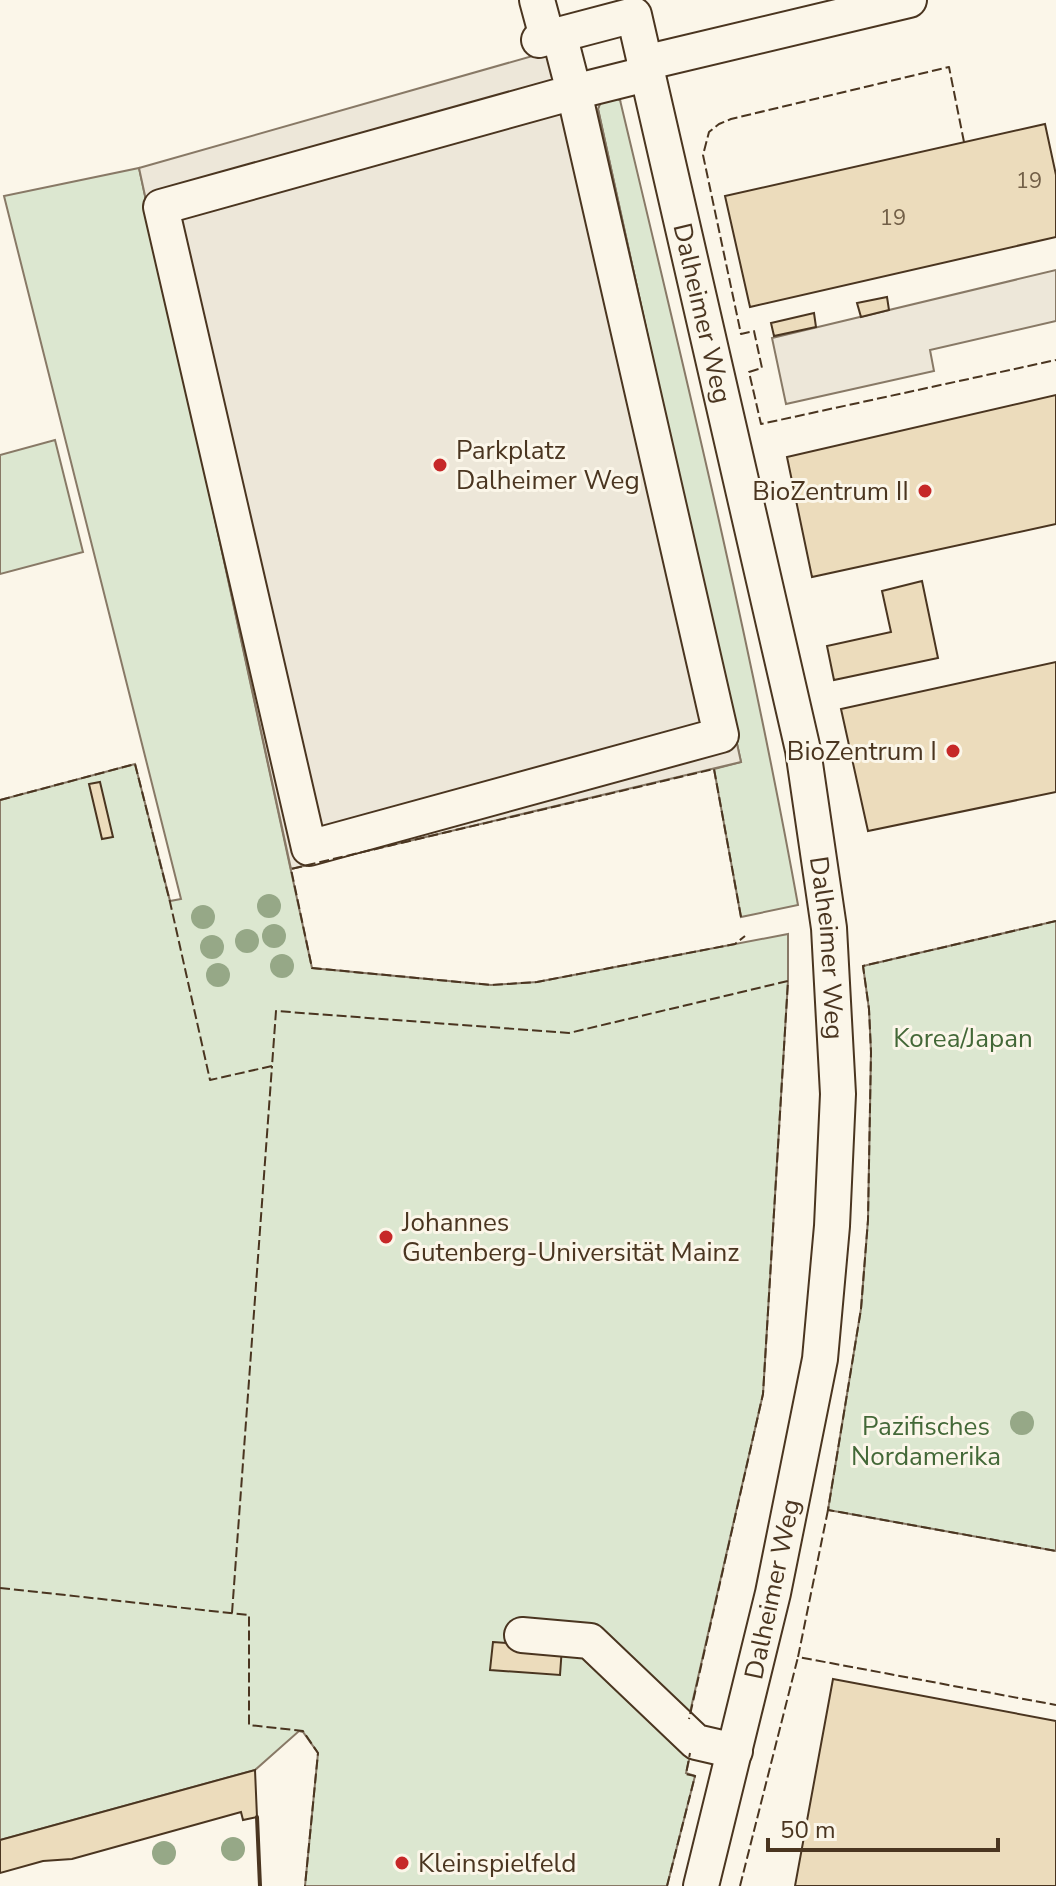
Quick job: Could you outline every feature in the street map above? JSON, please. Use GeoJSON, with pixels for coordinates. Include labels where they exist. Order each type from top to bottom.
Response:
{"type":"FeatureCollection","features":[{"type":"Feature","properties":{"kind":"street"},"geometry":{"type":"LineString","coordinates":[[537,0],[549,37],[574,92],[721,735],[309,848],[161,207],[574,92],[698,50],[909,0]]}},
{"type":"Feature","properties":{"kind":"street","name":"Dalheimer Weg"},"geometry":{"type":"LineString","coordinates":[[549,37],[634,15],[803,750],[829,928],[838,1094],[832,1226],[820,1359],[773,1593],[701,1886]]}},
{"type":"Feature","properties":{"kind":"street"},"geometry":{"type":"LineString","coordinates":[[522,1635],[590,1641],[696,1742],[735,1751]]}},
{"type":"Feature","properties":{"kind":"green space"},"geometry":{"type":"Polygon","coordinates":[[[611,96],[620,100],[692,401],[759,703],[798,905],[741,917],[714,769],[741,762],[598,109],[602,99],[611,96]]]}},
{"type":"Feature","properties":{"kind":"green space","name":"Johannes Gutenberg-Universität Mainz"},"geometry":{"type":"Polygon","coordinates":[[[139,168],[312,968],[491,985],[537,982],[788,934],[788,981],[763,1394],[688,1721],[691,1752],[686,1773],[695,1776],[667,1886],[305,1886],[318,1753],[299,1731],[255,1770],[0,1840],[0,800],[135,764],[170,901],[181,899],[4,196],[139,168]]]}},
{"type":"Feature","properties":{"kind":"green space"},"geometry":{"type":"Polygon","coordinates":[[[55,440],[83,552],[0,574],[0,455],[55,440]]]}},
{"type":"Feature","properties":{"kind":"green space"},"geometry":{"type":"Polygon","coordinates":[[[1056,921],[1056,1551],[828,1510],[861,1309],[868,1220],[871,1052],[863,966],[1056,921]]]}},
{"type":"Feature","properties":{"kind":"shaded area","name":"Parkplatz Dalheimer Weg"},"geometry":{"type":"Polygon","coordinates":[[[557,49],[564,79],[613,66],[620,100],[611,96],[602,99],[598,109],[741,762],[291,869],[139,168],[557,49]]]}},
{"type":"Feature","properties":{"kind":"shaded area"},"geometry":{"type":"Polygon","coordinates":[[[1056,270],[1056,321],[930,350],[934,371],[786,404],[772,338],[1056,270]]]}},
{"type":"Feature","properties":{"kind":"building"},"geometry":{"type":"Polygon","coordinates":[[[1045,124],[1056,175],[1056,237],[750,307],[725,196],[1045,124]]]}},
{"type":"Feature","properties":{"kind":"building"},"geometry":{"type":"Polygon","coordinates":[[[887,297],[889,310],[861,317],[857,303],[887,297]]]}},
{"type":"Feature","properties":{"kind":"building"},"geometry":{"type":"Polygon","coordinates":[[[814,313],[816,327],[774,336],[771,323],[814,313]]]}},
{"type":"Feature","properties":{"kind":"building","name":"BioZentrum II"},"geometry":{"type":"Polygon","coordinates":[[[1056,395],[1056,524],[812,577],[787,457],[1056,395]]]}},
{"type":"Feature","properties":{"kind":"building"},"geometry":{"type":"Polygon","coordinates":[[[922,581],[938,658],[834,680],[827,646],[891,632],[882,591],[922,581]]]}},
{"type":"Feature","properties":{"kind":"building","name":"BioZentrum I"},"geometry":{"type":"Polygon","coordinates":[[[1056,662],[1056,792],[868,831],[841,709],[1056,662]]]}},
{"type":"Feature","properties":{"kind":"building"},"geometry":{"type":"Polygon","coordinates":[[[100,782],[113,837],[102,839],[89,784],[100,782]]]}},
{"type":"Feature","properties":{"kind":"building"},"geometry":{"type":"Polygon","coordinates":[[[493,1642],[562,1647],[560,1675],[490,1670],[493,1642]]]}},
{"type":"Feature","properties":{"kind":"building"},"geometry":{"type":"Polygon","coordinates":[[[833,1679],[1056,1721],[1056,1886],[795,1886],[833,1679]]]}},
{"type":"Feature","properties":{"kind":"building"},"geometry":{"type":"Polygon","coordinates":[[[255,1770],[257,1817],[243,1820],[241,1812],[72,1859],[43,1861],[0,1873],[0,1840],[255,1770]]]}},
{"type":"Feature","properties":{"kind":"fence"},"geometry":{"type":"LineString","coordinates":[[964,142],[949,67],[731,119],[709,132],[703,155],[741,334],[754,331],[762,368],[749,372],[761,424],[1056,360]]}},
{"type":"Feature","properties":{"kind":"fence"},"geometry":{"type":"LineString","coordinates":[[0,800],[135,764],[210,1080],[272,1066],[276,1011],[569,1033],[788,981],[763,1394],[689,1719]]}},
{"type":"Feature","properties":{"kind":"fence"},"geometry":{"type":"LineString","coordinates":[[741,917],[714,769],[291,869],[312,968],[491,985],[537,982],[735,944],[745,936]]}},
{"type":"Feature","properties":{"kind":"fence"},"geometry":{"type":"LineString","coordinates":[[1056,921],[863,966],[871,1052],[868,1220],[861,1309],[828,1510],[1056,1551]]}},
{"type":"Feature","properties":{"kind":"fence"},"geometry":{"type":"LineString","coordinates":[[232,1613],[272,1066]]}},
{"type":"Feature","properties":{"kind":"fence"},"geometry":{"type":"LineString","coordinates":[[828,1510],[798,1657],[1056,1705]]}},
{"type":"Feature","properties":{"kind":"fence"},"geometry":{"type":"LineString","coordinates":[[0,1588],[249,1615],[249,1725],[303,1731],[318,1753],[305,1886]]}},
{"type":"Feature","properties":{"kind":"fence"},"geometry":{"type":"LineString","coordinates":[[740,1886],[798,1657]]}},
{"type":"Feature","properties":{"kind":"fence"},"geometry":{"type":"LineString","coordinates":[[667,1886],[695,1776],[686,1774],[690,1753]]}},
{"type":"Feature","properties":{"kind":"wall"},"geometry":{"type":"LineString","coordinates":[[257,1817],[260,1886]]}},
{"type":"Feature","properties":{"kind":"place","name":"Parkplatz Dalheimer Weg"},"geometry":{"type":"Point","coordinates":[440,465]}},
{"type":"Feature","properties":{"kind":"place","name":"BioZentrum II"},"geometry":{"type":"Point","coordinates":[925,491]}},
{"type":"Feature","properties":{"kind":"place","name":"BioZentrum I"},"geometry":{"type":"Point","coordinates":[953,751]}},
{"type":"Feature","properties":{"kind":"place","name":"Johannes Gutenberg-Universität Mainz"},"geometry":{"type":"Point","coordinates":[386,1237]}},
{"type":"Feature","properties":{"kind":"place","name":"Kleinspielfeld"},"geometry":{"type":"Point","coordinates":[402,1863]}},
{"type":"Feature","properties":{"kind":"park label","name":"Korea/Japan"},"geometry":{"type":"Point","coordinates":[963,1038]}},
{"type":"Feature","properties":{"kind":"park label","name":"Pazifisches Nordamerika"},"geometry":{"type":"Point","coordinates":[926,1441]}}]}
